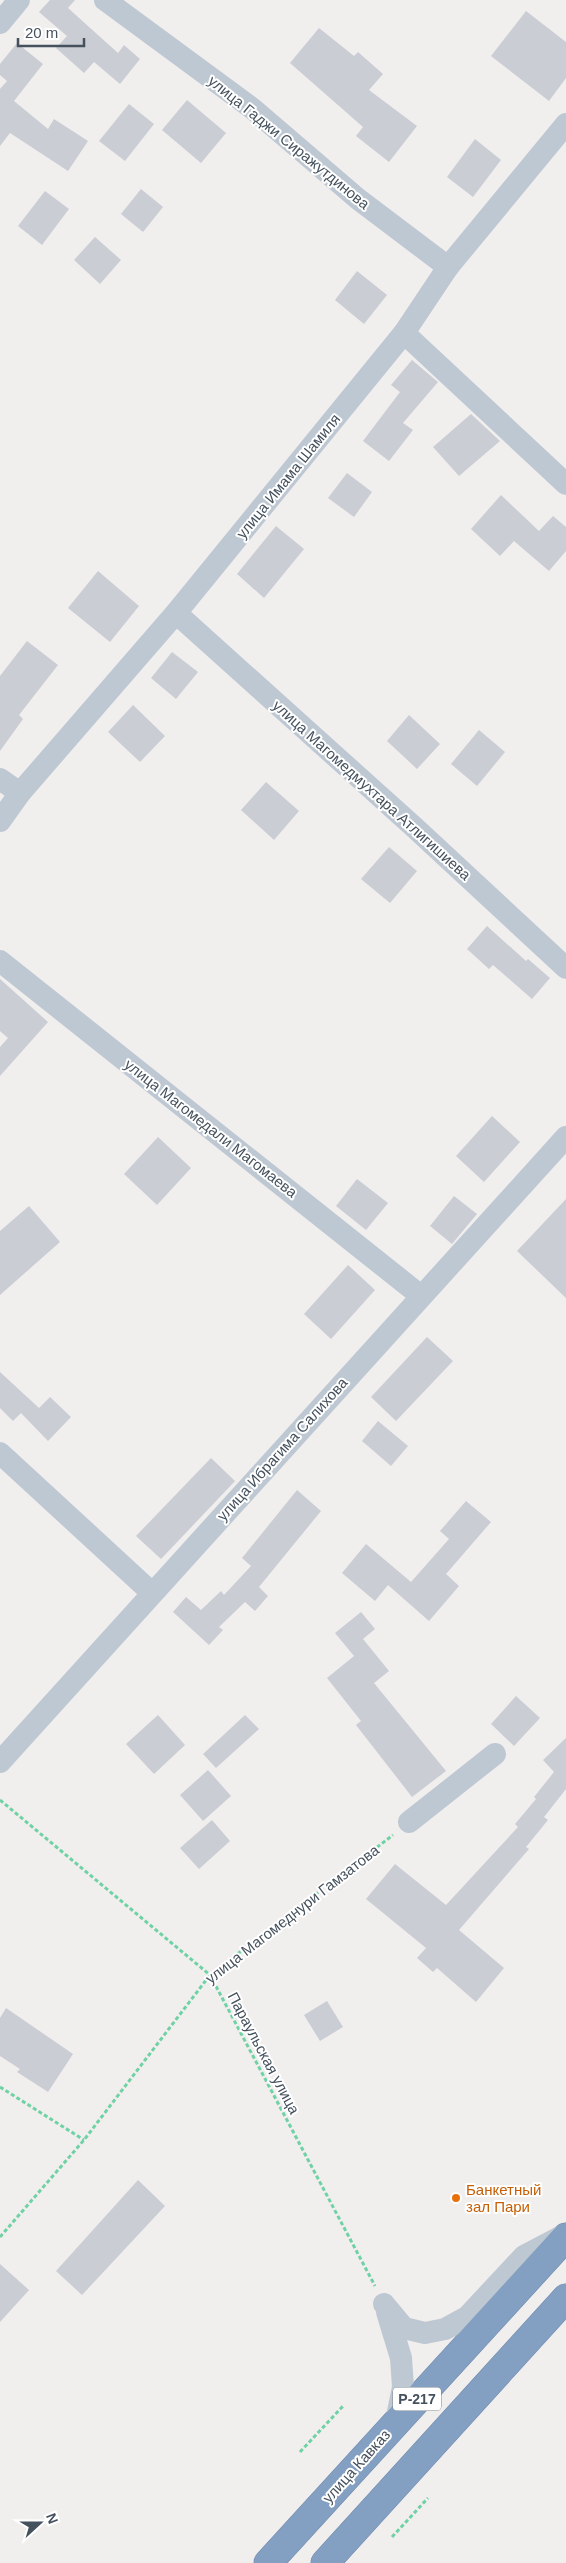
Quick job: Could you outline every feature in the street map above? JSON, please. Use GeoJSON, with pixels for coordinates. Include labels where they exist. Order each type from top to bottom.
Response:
{"type":"FeatureCollection","features":[{"type":"Feature","properties":{"kind":"highway","name":"улица Кавказ"},"geometry":{"type":"LineString","coordinates":[[268,2563],[566,2235]]}},
{"type":"Feature","properties":{"kind":"highway","name":"Р-217"},"geometry":{"type":"LineString","coordinates":[[325,2563],[566,2298]]}},
{"type":"Feature","properties":{"kind":"street"},"geometry":{"type":"LineString","coordinates":[[0,23],[19,0]]}},
{"type":"Feature","properties":{"kind":"street","name":"улица Гаджи Сиражутдинова"},"geometry":{"type":"LineString","coordinates":[[105,0],[253,109],[358,199],[448,267]]}},
{"type":"Feature","properties":{"kind":"street","name":"улица Имама Шамиля"},"geometry":{"type":"LineString","coordinates":[[0,821],[20,793],[176,613],[404,333],[448,267],[566,124]]}},
{"type":"Feature","properties":{"kind":"street"},"geometry":{"type":"LineString","coordinates":[[404,333],[566,484]]}},
{"type":"Feature","properties":{"kind":"street","name":"улица Магомедмухтара Атлигишиева"},"geometry":{"type":"LineString","coordinates":[[176,613],[407,820],[566,968]]}},
{"type":"Feature","properties":{"kind":"street"},"geometry":{"type":"LineString","coordinates":[[0,779],[20,793]]}},
{"type":"Feature","properties":{"kind":"street","name":"улица Магомедали Магомаева"},"geometry":{"type":"LineString","coordinates":[[0,961],[421,1296]]}},
{"type":"Feature","properties":{"kind":"street","name":"улица Ибрагима Салихова"},"geometry":{"type":"LineString","coordinates":[[0,1762],[566,1137]]}},
{"type":"Feature","properties":{"kind":"street"},"geometry":{"type":"LineString","coordinates":[[0,1453],[152,1593]]}},
{"type":"Feature","properties":{"kind":"street"},"geometry":{"type":"LineString","coordinates":[[409,1822],[495,1754]]}},
{"type":"Feature","properties":{"kind":"street"},"geometry":{"type":"LineString","coordinates":[[384,2304],[404,2328],[425,2333],[445,2329],[466,2317],[524,2256],[566,2235]]}},
{"type":"Feature","properties":{"kind":"street"},"geometry":{"type":"LineString","coordinates":[[384,2304],[401,2358],[403,2388],[396,2422]]}},
{"type":"Feature","properties":{"kind":"path","name":"Параульская улица"},"geometry":{"type":"LineString","coordinates":[[0,1800],[210,1975],[384,2304]]}},
{"type":"Feature","properties":{"kind":"path","name":"улица Магомеднури Гамзатова"},"geometry":{"type":"LineString","coordinates":[[0,2237],[84,2140],[210,1975],[409,1822]]}},
{"type":"Feature","properties":{"kind":"path"},"geometry":{"type":"LineString","coordinates":[[0,2087],[84,2140]]}},
{"type":"Feature","properties":{"kind":"path"},"geometry":{"type":"LineString","coordinates":[[300,2452],[344,2405]]}},
{"type":"Feature","properties":{"kind":"path"},"geometry":{"type":"LineString","coordinates":[[392,2537],[428,2498]]}},
{"type":"Feature","properties":{"kind":"building"},"geometry":{"type":"Polygon","coordinates":[[[50,0],[75,0],[68,8],[118,53],[124,45],[140,59],[120,84],[94,62],[84,73],[56,48],[67,36],[39,12],[50,0]]]}},
{"type":"Feature","properties":{"kind":"building"},"geometry":{"type":"Polygon","coordinates":[[[526,11],[566,42],[566,78],[549,101],[491,56],[526,11]]]}},
{"type":"Feature","properties":{"kind":"building"},"geometry":{"type":"Polygon","coordinates":[[[319,28],[354,56],[358,52],[383,74],[369,90],[417,126],[389,162],[356,136],[363,127],[290,63],[319,28]]]}},
{"type":"Feature","properties":{"kind":"building"},"geometry":{"type":"Polygon","coordinates":[[[17,43],[43,64],[14,101],[48,129],[54,119],[88,141],[68,171],[10,133],[0,146],[0,89],[7,81],[0,75],[0,64],[17,43]]]}},
{"type":"Feature","properties":{"kind":"building"},"geometry":{"type":"Polygon","coordinates":[[[187,100],[226,133],[201,163],[162,130],[187,100]]]}},
{"type":"Feature","properties":{"kind":"building"},"geometry":{"type":"Polygon","coordinates":[[[129,104],[154,124],[125,161],[99,141],[129,104]]]}},
{"type":"Feature","properties":{"kind":"building"},"geometry":{"type":"Polygon","coordinates":[[[475,139],[501,160],[473,197],[447,177],[475,139]]]}},
{"type":"Feature","properties":{"kind":"building"},"geometry":{"type":"Polygon","coordinates":[[[141,189],[163,207],[143,232],[121,214],[141,189]]]}},
{"type":"Feature","properties":{"kind":"building"},"geometry":{"type":"Polygon","coordinates":[[[45,191],[69,209],[42,245],[18,226],[45,191]]]}},
{"type":"Feature","properties":{"kind":"building"},"geometry":{"type":"Polygon","coordinates":[[[95,237],[121,260],[100,284],[74,260],[95,237]]]}},
{"type":"Feature","properties":{"kind":"building"},"geometry":{"type":"Polygon","coordinates":[[[357,271],[387,295],[364,324],[335,300],[357,271]]]}},
{"type":"Feature","properties":{"kind":"building"},"geometry":{"type":"Polygon","coordinates":[[[412,360],[438,382],[403,423],[413,430],[389,461],[363,441],[400,392],[391,385],[412,360]]]}},
{"type":"Feature","properties":{"kind":"building"},"geometry":{"type":"Polygon","coordinates":[[[471,414],[500,441],[459,476],[433,447],[471,414]]]}},
{"type":"Feature","properties":{"kind":"building"},"geometry":{"type":"Polygon","coordinates":[[[347,473],[372,492],[354,517],[328,498],[347,473]]]}},
{"type":"Feature","properties":{"kind":"building"},"geometry":{"type":"Polygon","coordinates":[[[501,495],[539,531],[553,516],[566,527],[566,551],[549,571],[514,541],[500,556],[471,529],[501,495]]]}},
{"type":"Feature","properties":{"kind":"building"},"geometry":{"type":"Polygon","coordinates":[[[276,526],[304,549],[264,598],[237,574],[276,526]]]}},
{"type":"Feature","properties":{"kind":"building"},"geometry":{"type":"Polygon","coordinates":[[[98,571],[139,606],[110,642],[68,608],[98,571]]]}},
{"type":"Feature","properties":{"kind":"building"},"geometry":{"type":"Polygon","coordinates":[[[27,641],[58,665],[19,715],[23,719],[0,751],[0,676],[27,641]]]}},
{"type":"Feature","properties":{"kind":"building"},"geometry":{"type":"Polygon","coordinates":[[[172,652],[198,672],[176,699],[151,678],[172,652]]]}},
{"type":"Feature","properties":{"kind":"building"},"geometry":{"type":"Polygon","coordinates":[[[133,705],[165,736],[140,762],[108,732],[133,705]]]}},
{"type":"Feature","properties":{"kind":"building"},"geometry":{"type":"Polygon","coordinates":[[[409,715],[440,744],[417,769],[387,741],[409,715]]]}},
{"type":"Feature","properties":{"kind":"building"},"geometry":{"type":"Polygon","coordinates":[[[479,730],[505,752],[477,786],[451,764],[479,730]]]}},
{"type":"Feature","properties":{"kind":"building"},"geometry":{"type":"Polygon","coordinates":[[[266,782],[299,811],[274,840],[241,810],[266,782]]]}},
{"type":"Feature","properties":{"kind":"building"},"geometry":{"type":"Polygon","coordinates":[[[389,847],[417,871],[390,903],[361,879],[389,847]]]}},
{"type":"Feature","properties":{"kind":"building"},"geometry":{"type":"Polygon","coordinates":[[[487,926],[526,961],[528,959],[550,978],[532,999],[493,965],[489,969],[467,949],[487,926]]]}},
{"type":"Feature","properties":{"kind":"building"},"geometry":{"type":"Polygon","coordinates":[[[0,979],[48,1022],[0,1076],[0,1047],[8,1038],[0,1031],[0,979]]]}},
{"type":"Feature","properties":{"kind":"building"},"geometry":{"type":"Polygon","coordinates":[[[492,1116],[520,1142],[484,1182],[456,1156],[492,1116]]]}},
{"type":"Feature","properties":{"kind":"building"},"geometry":{"type":"Polygon","coordinates":[[[158,1137],[191,1168],[157,1205],[124,1174],[158,1137]]]}},
{"type":"Feature","properties":{"kind":"building"},"geometry":{"type":"Polygon","coordinates":[[[357,1179],[388,1203],[366,1230],[336,1206],[357,1179]]]}},
{"type":"Feature","properties":{"kind":"building"},"geometry":{"type":"Polygon","coordinates":[[[454,1196],[477,1214],[452,1244],[430,1226],[454,1196]]]}},
{"type":"Feature","properties":{"kind":"building"},"geometry":{"type":"Polygon","coordinates":[[[566,1199],[566,1298],[517,1251],[566,1199]]]}},
{"type":"Feature","properties":{"kind":"building"},"geometry":{"type":"Polygon","coordinates":[[[29,1206],[60,1242],[0,1295],[0,1231],[29,1206]]]}},
{"type":"Feature","properties":{"kind":"building"},"geometry":{"type":"Polygon","coordinates":[[[348,1265],[375,1290],[331,1339],[304,1314],[348,1265]]]}},
{"type":"Feature","properties":{"kind":"building"},"geometry":{"type":"Polygon","coordinates":[[[427,1337],[453,1361],[396,1421],[371,1397],[427,1337]]]}},
{"type":"Feature","properties":{"kind":"building"},"geometry":{"type":"Polygon","coordinates":[[[0,1372],[39,1408],[50,1397],[71,1417],[48,1441],[21,1413],[13,1421],[0,1408],[0,1372]]]}},
{"type":"Feature","properties":{"kind":"building"},"geometry":{"type":"Polygon","coordinates":[[[378,1421],[408,1446],[391,1466],[362,1441],[378,1421]]]}},
{"type":"Feature","properties":{"kind":"building"},"geometry":{"type":"Polygon","coordinates":[[[211,1458],[235,1481],[161,1559],[136,1536],[211,1458]]]}},
{"type":"Feature","properties":{"kind":"building"},"geometry":{"type":"Polygon","coordinates":[[[297,1490],[321,1511],[259,1587],[268,1596],[255,1611],[245,1602],[219,1627],[223,1630],[209,1645],[173,1612],[186,1597],[201,1610],[221,1591],[224,1595],[251,1566],[242,1558],[297,1490]]]}},
{"type":"Feature","properties":{"kind":"building"},"geometry":{"type":"Polygon","coordinates":[[[466,1501],[491,1522],[446,1574],[459,1586],[429,1621],[388,1585],[375,1601],[342,1573],[366,1544],[411,1582],[449,1539],[440,1531],[466,1501]]]}},
{"type":"Feature","properties":{"kind":"building"},"geometry":{"type":"Polygon","coordinates":[[[361,1612],[375,1629],[363,1639],[389,1671],[374,1683],[446,1771],[412,1797],[356,1725],[361,1721],[327,1678],[354,1656],[335,1633],[361,1612]]]}},
{"type":"Feature","properties":{"kind":"building"},"geometry":{"type":"Polygon","coordinates":[[[516,1696],[540,1718],[514,1746],[491,1724],[516,1696]]]}},
{"type":"Feature","properties":{"kind":"building"},"geometry":{"type":"Polygon","coordinates":[[[158,1715],[185,1745],[154,1774],[126,1744],[158,1715]]]}},
{"type":"Feature","properties":{"kind":"building"},"geometry":{"type":"Polygon","coordinates":[[[245,1715],[259,1729],[216,1768],[203,1754],[245,1715]]]}},
{"type":"Feature","properties":{"kind":"building"},"geometry":{"type":"Polygon","coordinates":[[[566,1738],[566,1789],[544,1817],[548,1820],[526,1847],[529,1849],[459,1930],[504,1968],[476,2002],[437,1968],[433,1972],[417,1958],[426,1948],[366,1899],[395,1864],[446,1905],[518,1827],[515,1824],[536,1799],[534,1797],[554,1772],[543,1760],[566,1738]]]}},
{"type":"Feature","properties":{"kind":"building"},"geometry":{"type":"Polygon","coordinates":[[[208,1770],[231,1796],[203,1821],[180,1795],[208,1770]]]}},
{"type":"Feature","properties":{"kind":"building"},"geometry":{"type":"Polygon","coordinates":[[[212,1820],[230,1841],[199,1869],[180,1848],[212,1820]]]}},
{"type":"Feature","properties":{"kind":"building"},"geometry":{"type":"Polygon","coordinates":[[[327,2001],[343,2027],[320,2041],[304,2015],[327,2001]]]}},
{"type":"Feature","properties":{"kind":"building"},"geometry":{"type":"Polygon","coordinates":[[[6,2008],[73,2054],[48,2092],[17,2072],[20,2069],[0,2056],[0,2018],[6,2008]]]}},
{"type":"Feature","properties":{"kind":"building"},"geometry":{"type":"Polygon","coordinates":[[[138,2180],[165,2206],[82,2295],[56,2271],[138,2180]]]}},
{"type":"Feature","properties":{"kind":"building"},"geometry":{"type":"Polygon","coordinates":[[[0,2264],[29,2290],[0,2322],[0,2264]]]}},
{"type":"Feature","properties":{"kind":"place","name":"Банкетный зал Пари"},"geometry":{"type":"Point","coordinates":[456,2198]}}]}
